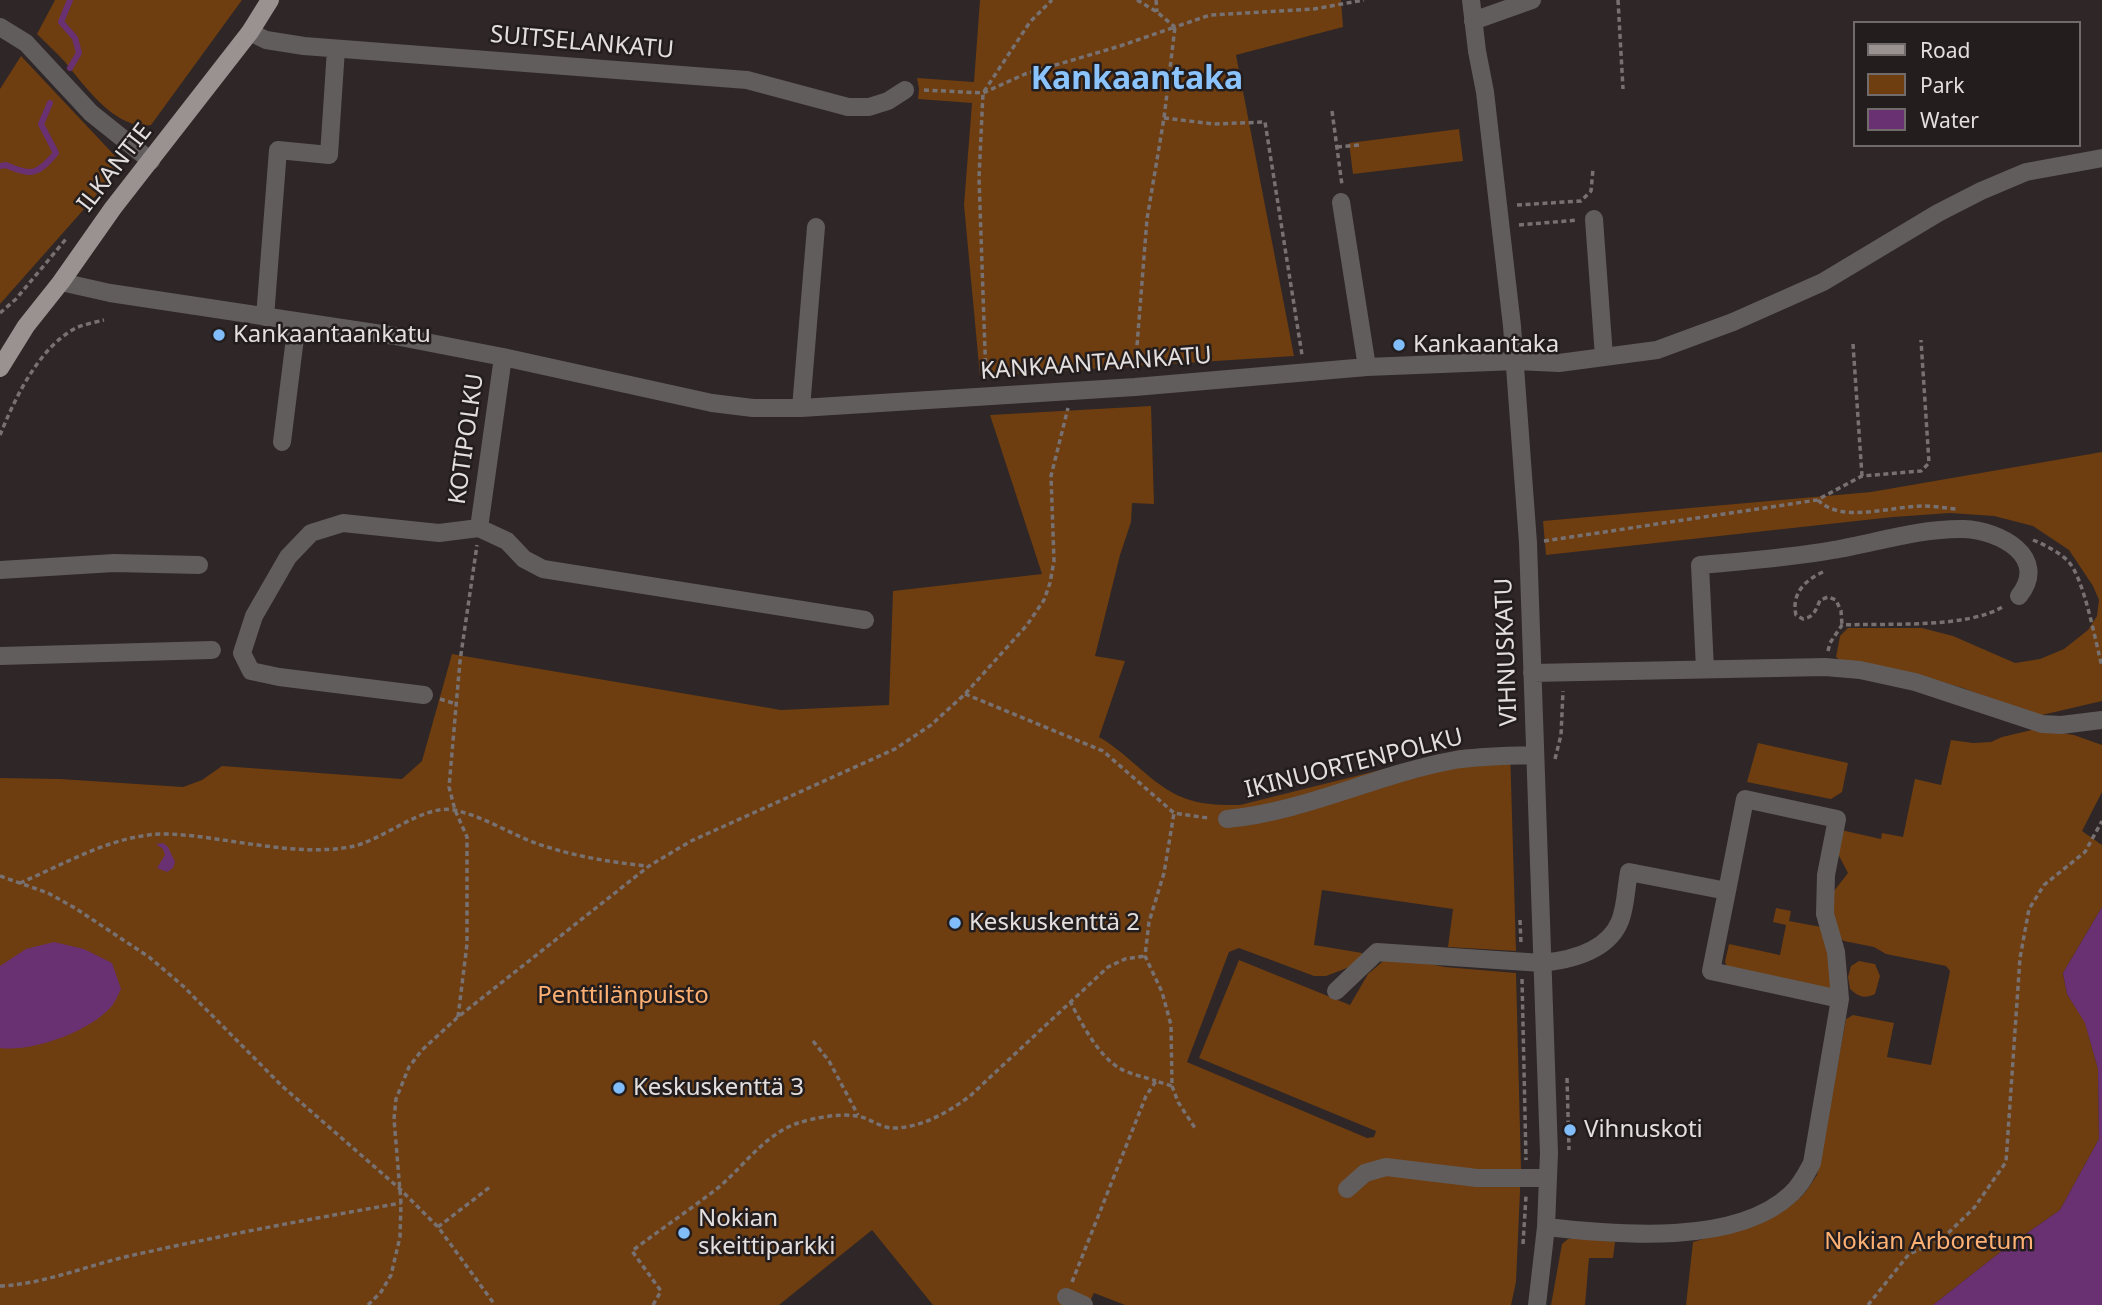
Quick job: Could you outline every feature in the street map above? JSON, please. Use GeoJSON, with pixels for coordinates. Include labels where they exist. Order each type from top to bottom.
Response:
{"type":"FeatureCollection","features":[{"type":"Feature","properties":{"kind":"main road","name":"ILKANTIE"},"geometry":{"type":"LineString","coordinates":[[0,368],[26,327],[113,208],[250,32],[270,0]]}},
{"type":"Feature","properties":{"kind":"street","name":"VIHNUSKATU"},"geometry":{"type":"LineString","coordinates":[[1471,0],[1485,87],[1516,361],[1528,543],[1548,1178],[1546,1227],[1536,1305]]}},
{"type":"Feature","properties":{"kind":"street"},"geometry":{"type":"LineString","coordinates":[[1473,21],[1532,0]]}},
{"type":"Feature","properties":{"kind":"street"},"geometry":{"type":"LineString","coordinates":[[0,27],[26,43],[91,113],[151,161]]}},
{"type":"Feature","properties":{"kind":"street","name":"SUITSELANKATU"},"geometry":{"type":"LineString","coordinates":[[250,32],[266,40],[304,46],[747,80],[848,107],[869,107],[888,101],[905,90]]}},
{"type":"Feature","properties":{"kind":"street"},"geometry":{"type":"LineString","coordinates":[[265,317],[278,150],[329,155],[337,49]]}},
{"type":"Feature","properties":{"kind":"street","name":"KANKAANTAANKATU"},"geometry":{"type":"LineString","coordinates":[[61,282],[110,293],[395,336],[712,403],[753,408],[801,408],[1135,387],[1367,367],[1516,361],[1559,363],[1657,350],[1733,322],[1823,282],[1938,213],[1982,191],[2026,172],[2102,158]]}},
{"type":"Feature","properties":{"kind":"street"},"geometry":{"type":"LineString","coordinates":[[1341,202],[1367,367]]}},
{"type":"Feature","properties":{"kind":"street"},"geometry":{"type":"LineString","coordinates":[[1594,219],[1604,357]]}},
{"type":"Feature","properties":{"kind":"street"},"geometry":{"type":"LineString","coordinates":[[801,408],[816,227]]}},
{"type":"Feature","properties":{"kind":"street"},"geometry":{"type":"LineString","coordinates":[[282,442],[297,322]]}},
{"type":"Feature","properties":{"kind":"street","name":"KOTIPOLKU"},"geometry":{"type":"LineString","coordinates":[[479,528],[503,357]]}},
{"type":"Feature","properties":{"kind":"street"},"geometry":{"type":"LineString","coordinates":[[424,695],[251,671],[242,653],[254,616],[288,557],[311,533],[343,523],[439,533],[479,528],[507,541],[524,559],[543,569],[865,620]]}},
{"type":"Feature","properties":{"kind":"street"},"geometry":{"type":"LineString","coordinates":[[1705,669],[1700,565],[1783,558],[1938,530],[1966,529],[1993,534],[2015,546],[2026,559],[2029,572],[2027,585],[2019,596]]}},
{"type":"Feature","properties":{"kind":"street"},"geometry":{"type":"LineString","coordinates":[[0,570],[114,563],[199,565]]}},
{"type":"Feature","properties":{"kind":"street"},"geometry":{"type":"LineString","coordinates":[[0,656],[212,650]]}},
{"type":"Feature","properties":{"kind":"street"},"geometry":{"type":"LineString","coordinates":[[1532,673],[1825,667],[1860,670],[1915,682],[2042,724],[2061,725],[2102,720]]}},
{"type":"Feature","properties":{"kind":"street","name":"IKINUORTENPOLKU"},"geometry":{"type":"LineString","coordinates":[[1227,819],[1257,816],[1455,760],[1535,755]]}},
{"type":"Feature","properties":{"kind":"street"},"geometry":{"type":"LineString","coordinates":[[1546,1227],[1670,1235],[1731,1225],[1776,1206],[1804,1180],[1812,1163],[1840,999],[1836,952],[1825,914],[1826,875],[1838,820],[1745,799],[1711,971],[1840,999]]}},
{"type":"Feature","properties":{"kind":"street"},"geometry":{"type":"LineString","coordinates":[[1336,991],[1377,951],[1542,963],[1560,961],[1591,951],[1609,938],[1620,920],[1629,872],[1727,891]]}},
{"type":"Feature","properties":{"kind":"street"},"geometry":{"type":"LineString","coordinates":[[1347,1189],[1365,1173],[1386,1167],[1477,1178],[1548,1178]]}},
{"type":"Feature","properties":{"kind":"street"},"geometry":{"type":"LineString","coordinates":[[1066,1297],[1084,1305]]}},
{"type":"Feature","properties":{"kind":"path"},"geometry":{"type":"LineString","coordinates":[[987,396],[979,178],[983,93],[1030,22],[1052,0]]}},
{"type":"Feature","properties":{"kind":"path"},"geometry":{"type":"LineString","coordinates":[[1137,0],[1175,27]]}},
{"type":"Feature","properties":{"kind":"path"},"geometry":{"type":"LineString","coordinates":[[1156,0],[1157,12]]}},
{"type":"Feature","properties":{"kind":"path"},"geometry":{"type":"LineString","coordinates":[[905,90],[983,93],[1025,74],[1120,46],[1210,15],[1314,9],[1364,0]]}},
{"type":"Feature","properties":{"kind":"path"},"geometry":{"type":"LineString","coordinates":[[1618,0],[1623,89]]}},
{"type":"Feature","properties":{"kind":"path"},"geometry":{"type":"LineString","coordinates":[[1135,387],[1147,219],[1164,118],[1175,27]]}},
{"type":"Feature","properties":{"kind":"path"},"geometry":{"type":"LineString","coordinates":[[1332,111],[1343,187],[1341,202]]}},
{"type":"Feature","properties":{"kind":"path"},"geometry":{"type":"LineString","coordinates":[[1164,118],[1214,124],[1265,122],[1303,361]]}},
{"type":"Feature","properties":{"kind":"path"},"geometry":{"type":"LineString","coordinates":[[1337,148],[1360,145]]}},
{"type":"Feature","properties":{"kind":"path"},"geometry":{"type":"LineString","coordinates":[[1515,205],[1581,201],[1591,191],[1593,169]]}},
{"type":"Feature","properties":{"kind":"path"},"geometry":{"type":"LineString","coordinates":[[1517,225],[1594,219]]}},
{"type":"Feature","properties":{"kind":"path"},"geometry":{"type":"LineString","coordinates":[[0,313],[16,299],[66,239]]}},
{"type":"Feature","properties":{"kind":"path"},"geometry":{"type":"LineString","coordinates":[[0,435],[10,411],[52,344],[78,327],[104,320]]}},
{"type":"Feature","properties":{"kind":"path"},"geometry":{"type":"LineString","coordinates":[[1528,543],[1817,500],[1862,476],[1921,471],[1929,463],[1921,340]]}},
{"type":"Feature","properties":{"kind":"path"},"geometry":{"type":"LineString","coordinates":[[1853,344],[1862,476]]}},
{"type":"Feature","properties":{"kind":"path"},"geometry":{"type":"LineString","coordinates":[[369,1305],[381,1293],[391,1275],[400,1237],[401,1203],[394,1119],[396,1099],[409,1067],[422,1050],[458,1017],[649,866],[691,841],[895,748],[931,724],[965,694],[1027,625],[1044,600],[1054,561],[1051,476],[1068,406]]}},
{"type":"Feature","properties":{"kind":"path"},"geometry":{"type":"LineString","coordinates":[[458,1017],[467,944],[467,837],[455,810],[449,787],[460,661],[479,528]]}},
{"type":"Feature","properties":{"kind":"path"},"geometry":{"type":"LineString","coordinates":[[1825,667],[1830,643],[1842,625],[1841,611],[1836,600],[1828,597],[1820,600],[1810,618],[1800,618],[1795,609],[1799,591],[1804,583],[1832,565],[1832,551]]}},
{"type":"Feature","properties":{"kind":"path"},"geometry":{"type":"LineString","coordinates":[[2080,586],[2102,666]]}},
{"type":"Feature","properties":{"kind":"path"},"geometry":{"type":"LineString","coordinates":[[1842,625],[1940,622],[1974,618],[1998,610],[2019,596]]}},
{"type":"Feature","properties":{"kind":"path"},"geometry":{"type":"LineString","coordinates":[[965,694],[1103,751],[1174,813],[1197,818],[1227,819]]}},
{"type":"Feature","properties":{"kind":"path"},"geometry":{"type":"LineString","coordinates":[[20,883],[123,840],[169,834],[283,847],[350,847],[439,809],[455,810],[537,844],[572,855],[649,866]]}},
{"type":"Feature","properties":{"kind":"path"},"geometry":{"type":"LineString","coordinates":[[1174,813],[1164,873],[1149,922],[1145,956],[1162,992],[1171,1026],[1172,1086],[1178,1102],[1195,1128]]}},
{"type":"Feature","properties":{"kind":"path"},"geometry":{"type":"LineString","coordinates":[[1868,1305],[1909,1254],[1940,1241],[1974,1208],[2006,1162],[2020,958],[2029,909],[2044,885],[2085,852],[2102,821]]}},
{"type":"Feature","properties":{"kind":"path"},"geometry":{"type":"LineString","coordinates":[[0,876],[48,893],[112,930],[183,986],[282,1086],[400,1189],[438,1227],[495,1305]]}},
{"type":"Feature","properties":{"kind":"path"},"geometry":{"type":"LineString","coordinates":[[1520,908],[1526,1179],[1523,1254]]}},
{"type":"Feature","properties":{"kind":"path"},"geometry":{"type":"LineString","coordinates":[[813,1041],[829,1061],[858,1115],[875,1125],[895,1128],[921,1123],[944,1114],[970,1096],[1108,967],[1125,959],[1145,956]]}},
{"type":"Feature","properties":{"kind":"path"},"geometry":{"type":"LineString","coordinates":[[1070,1002],[1097,1046],[1119,1068],[1172,1086]]}},
{"type":"Feature","properties":{"kind":"path"},"geometry":{"type":"LineString","coordinates":[[1066,1297],[1146,1096],[1156,1081]]}},
{"type":"Feature","properties":{"kind":"path"},"geometry":{"type":"LineString","coordinates":[[653,1305],[661,1292],[632,1251],[720,1185],[775,1135],[797,1123],[858,1115]]}},
{"type":"Feature","properties":{"kind":"path"},"geometry":{"type":"LineString","coordinates":[[438,1227],[490,1187]]}},
{"type":"Feature","properties":{"kind":"path"},"geometry":{"type":"LineString","coordinates":[[0,1286],[21,1285],[113,1260],[227,1235],[401,1203]]}},
{"type":"Feature","properties":{"kind":"green space"},"geometry":{"type":"Polygon","coordinates":[[[55,0],[242,0],[151,125],[138,125],[126,121],[102,105],[62,58],[37,34],[55,0]]]}},
{"type":"Feature","properties":{"kind":"green space"},"geometry":{"type":"Polygon","coordinates":[[[980,0],[1341,0],[1343,27],[1236,55],[1294,356],[980,376],[964,205],[972,103],[918,99],[917,78],[974,82],[980,0]]]}},
{"type":"Feature","properties":{"kind":"green space"},"geometry":{"type":"Polygon","coordinates":[[[21,56],[117,158],[116,173],[0,304],[0,89],[21,56]]]}},
{"type":"Feature","properties":{"kind":"green space"},"geometry":{"type":"Polygon","coordinates":[[[1459,129],[1463,161],[1353,174],[1349,143],[1459,129]]]}},
{"type":"Feature","properties":{"kind":"green space","name":"Penttilänpuisto"},"geometry":{"type":"Polygon","coordinates":[[[1151,406],[1154,504],[1132,503],[1131,522],[1095,656],[1125,661],[1099,737],[1177,795],[1202,803],[1228,805],[1240,805],[1460,750],[1510,748],[1516,951],[1448,947],[1453,909],[1322,890],[1314,945],[1362,953],[1360,963],[1326,976],[1314,976],[1239,948],[1229,952],[1187,1062],[1367,1138],[1374,1137],[1376,1131],[1199,1058],[1239,960],[1350,1005],[1368,974],[1389,956],[1445,967],[1516,973],[1521,1169],[1516,1282],[1511,1305],[1125,1305],[1094,1293],[1088,1305],[933,1305],[872,1230],[779,1305],[0,1305],[0,778],[183,787],[202,780],[222,766],[402,779],[422,761],[452,654],[781,710],[889,705],[893,591],[1042,574],[990,415],[1151,406]]]}},
{"type":"Feature","properties":{"kind":"green space"},"geometry":{"type":"Polygon","coordinates":[[[2102,452],[2102,701],[2042,715],[2027,713],[1963,688],[1917,675],[1842,662],[1836,657],[1840,636],[1848,628],[1922,628],[1953,636],[2015,663],[2040,659],[2064,649],[2088,630],[2097,616],[2099,600],[2069,550],[2033,526],[1994,516],[1950,513],[1546,555],[1543,521],[1871,492],[2102,452]]]}},
{"type":"Feature","properties":{"kind":"green space","name":"Nokian Arboretum"},"geometry":{"type":"Polygon","coordinates":[[[2036,729],[2074,735],[2102,745],[2102,792],[2082,831],[2102,845],[2102,907],[2063,973],[2067,994],[2085,1022],[2098,1069],[2099,1139],[2060,1210],[2003,1250],[1933,1305],[1686,1305],[1693,1242],[1750,1226],[1777,1214],[1801,1197],[1817,1175],[1846,1019],[1853,1015],[1894,1023],[1887,1057],[1931,1065],[1950,971],[1946,966],[1886,954],[1874,947],[1837,937],[1830,896],[1848,873],[1837,852],[1841,830],[1881,839],[1882,833],[1903,837],[1915,779],[1941,785],[1951,740],[1991,742],[2036,729]]]}},
{"type":"Feature","properties":{"kind":"green space"},"geometry":{"type":"Polygon","coordinates":[[[1758,743],[1848,763],[1842,792],[1831,799],[1747,782],[1758,743]]]}},
{"type":"Feature","properties":{"kind":"green space"},"geometry":{"type":"Polygon","coordinates":[[[1776,908],[1791,911],[1789,921],[1821,927],[1829,956],[1832,990],[1728,969],[1725,962],[1729,944],[1780,955],[1786,925],[1773,922],[1776,908]]]}},
{"type":"Feature","properties":{"kind":"green space"},"geometry":{"type":"Polygon","coordinates":[[[1859,961],[1875,964],[1880,976],[1875,994],[1862,996],[1850,989],[1848,977],[1851,966],[1859,961]]]}},
{"type":"Feature","properties":{"kind":"green space"},"geometry":{"type":"Polygon","coordinates":[[[1588,1236],[1615,1242],[1613,1258],[1589,1258],[1585,1305],[1551,1305],[1562,1244],[1568,1239],[1588,1236]]]}},
{"type":"Feature","properties":{"kind":"water"},"geometry":{"type":"Polygon","coordinates":[[[163,843],[175,862],[173,868],[167,872],[157,868],[165,855],[163,849],[156,844],[163,843]]]}},
{"type":"Feature","properties":{"kind":"water"},"geometry":{"type":"Polygon","coordinates":[[[2102,907],[2102,1305],[1933,1305],[2003,1250],[2060,1210],[2099,1139],[2098,1069],[2085,1023],[2067,994],[2063,973],[2102,907]]]}},
{"type":"Feature","properties":{"kind":"water"},"geometry":{"type":"Polygon","coordinates":[[[54,942],[84,949],[112,963],[121,989],[116,999],[100,1017],[74,1032],[28,1047],[0,1048],[0,966],[26,949],[54,942]]]}},
{"type":"Feature","properties":{"kind":"waterway"},"geometry":{"type":"LineString","coordinates":[[70,0],[61,22],[75,38],[79,53],[70,68]]}},
{"type":"Feature","properties":{"kind":"waterway"},"geometry":{"type":"LineString","coordinates":[[0,166],[34,171],[56,153],[41,124],[50,103]]}},
{"type":"Feature","properties":{"kind":"place","name":"Kankaantaankatu"},"geometry":{"type":"Point","coordinates":[219,335]}},
{"type":"Feature","properties":{"kind":"place","name":"Kankaantaka"},"geometry":{"type":"Point","coordinates":[1399,345]}},
{"type":"Feature","properties":{"kind":"place","name":"Keskuskenttä 2"},"geometry":{"type":"Point","coordinates":[955,923]}},
{"type":"Feature","properties":{"kind":"place","name":"Keskuskenttä 3"},"geometry":{"type":"Point","coordinates":[619,1088]}},
{"type":"Feature","properties":{"kind":"place","name":"Vihnuskoti"},"geometry":{"type":"Point","coordinates":[1570,1130]}},
{"type":"Feature","properties":{"kind":"place","name":"Nokian skeittiparkki"},"geometry":{"type":"Point","coordinates":[684,1233]}},
{"type":"Feature","properties":{"kind":"district","name":"Kankaantaka"},"geometry":{"type":"Point","coordinates":[1137,80]}}]}
